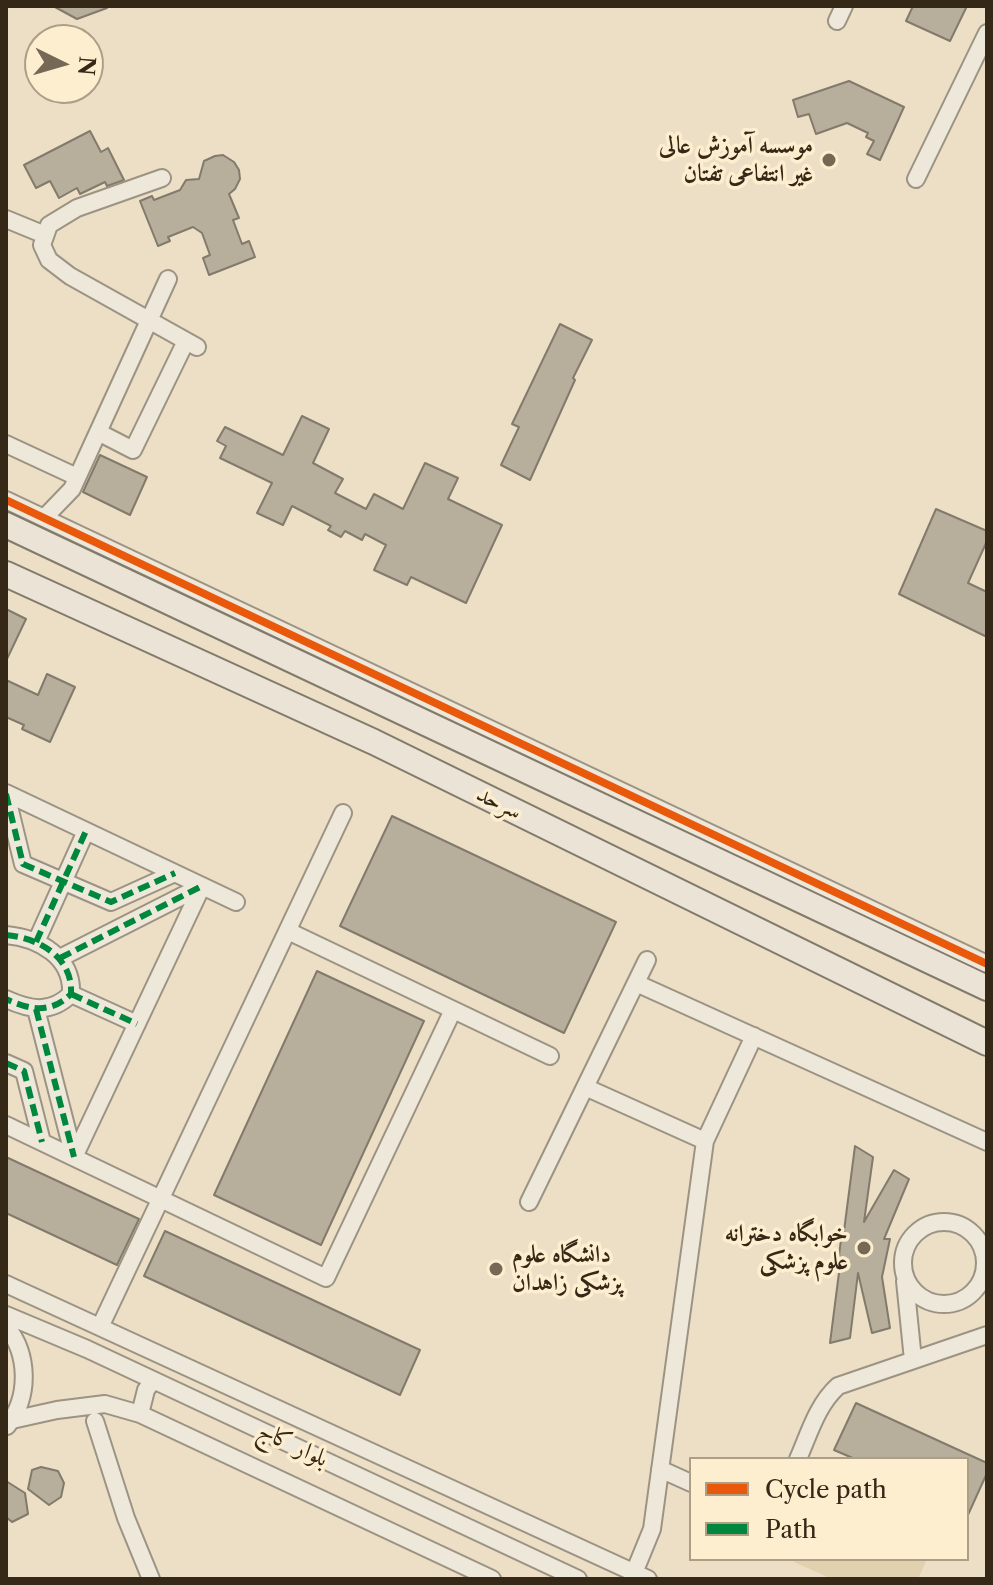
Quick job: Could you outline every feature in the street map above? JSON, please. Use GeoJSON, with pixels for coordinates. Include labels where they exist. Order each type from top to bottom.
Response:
{"type":"FeatureCollection","features":[{"type":"Feature","properties":{"kind":"highway","name":"سرحد"},"geometry":{"type":"LineString","coordinates":[[6,525],[987,988]]}},
{"type":"Feature","properties":{"kind":"highway","name":"سرحد"},"geometry":{"type":"LineString","coordinates":[[6,574],[374,742],[987,1043]]}},
{"type":"Feature","properties":{"kind":"street"},"geometry":{"type":"LineString","coordinates":[[916,179],[987,33]]}},
{"type":"Feature","properties":{"kind":"street"},"geometry":{"type":"LineString","coordinates":[[98,432],[133,450],[191,344],[70,276],[49,260],[42,245],[49,225],[77,208],[162,178]]}},
{"type":"Feature","properties":{"kind":"street"},"geometry":{"type":"LineString","coordinates":[[6,219],[45,235]]}},
{"type":"Feature","properties":{"kind":"street"},"geometry":{"type":"LineString","coordinates":[[44,518],[72,489],[168,279]]}},
{"type":"Feature","properties":{"kind":"street"},"geometry":{"type":"LineString","coordinates":[[6,444],[77,477]]}},
{"type":"Feature","properties":{"kind":"street"},"geometry":{"type":"LineString","coordinates":[[6,500],[987,964]]}},
{"type":"Feature","properties":{"kind":"street"},"geometry":{"type":"LineString","coordinates":[[6,794],[236,902]]}},
{"type":"Feature","properties":{"kind":"street"},"geometry":{"type":"LineString","coordinates":[[6,794],[23,864],[111,902],[175,873]]}},
{"type":"Feature","properties":{"kind":"street"},"geometry":{"type":"LineString","coordinates":[[100,1327],[343,813]]}},
{"type":"Feature","properties":{"kind":"street"},"geometry":{"type":"LineString","coordinates":[[36,942],[86,831]]}},
{"type":"Feature","properties":{"kind":"street"},"geometry":{"type":"LineString","coordinates":[[60,958],[202,886]]}},
{"type":"Feature","properties":{"kind":"street"},"geometry":{"type":"LineString","coordinates":[[74,1157],[202,886]]}},
{"type":"Feature","properties":{"kind":"street"},"geometry":{"type":"LineString","coordinates":[[7,931],[36,942],[60,958],[72,980],[71,994],[49,1008],[36,1009],[7,1003]]}},
{"type":"Feature","properties":{"kind":"street"},"geometry":{"type":"LineString","coordinates":[[288,931],[550,1056]]}},
{"type":"Feature","properties":{"kind":"street"},"geometry":{"type":"LineString","coordinates":[[529,1202],[647,960]]}},
{"type":"Feature","properties":{"kind":"street"},"geometry":{"type":"LineString","coordinates":[[636,983],[987,1142]]}},
{"type":"Feature","properties":{"kind":"street"},"geometry":{"type":"LineString","coordinates":[[71,994],[137,1024]]}},
{"type":"Feature","properties":{"kind":"street"},"geometry":{"type":"LineString","coordinates":[[36,1009],[74,1157]]}},
{"type":"Feature","properties":{"kind":"street"},"geometry":{"type":"LineString","coordinates":[[6,1125],[326,1278],[453,1010]]}},
{"type":"Feature","properties":{"kind":"street"},"geometry":{"type":"LineString","coordinates":[[6,1284],[641,1576],[652,1529],[705,1141],[754,1036]]}},
{"type":"Feature","properties":{"kind":"street"},"geometry":{"type":"LineString","coordinates":[[6,1063],[24,1071],[42,1142]]}},
{"type":"Feature","properties":{"kind":"street"},"geometry":{"type":"LineString","coordinates":[[585,1087],[705,1141]]}},
{"type":"Feature","properties":{"kind":"street"},"geometry":{"type":"LineString","coordinates":[[905,1275],[909,1285],[924,1299],[934,1303],[955,1303],[979,1283],[983,1273],[983,1252],[972,1234],[953,1223],[922,1228],[908,1244],[904,1254],[905,1275],[913,1360]]}},
{"type":"Feature","properties":{"kind":"street","name":"بلوار کاج"},"geometry":{"type":"LineString","coordinates":[[6,1315],[87,1349],[578,1579]]}},
{"type":"Feature","properties":{"kind":"street"},"geometry":{"type":"LineString","coordinates":[[6,1326],[19,1349],[24,1367],[20,1403],[9,1424]]}},
{"type":"Feature","properties":{"kind":"street"},"geometry":{"type":"LineString","coordinates":[[799,1457],[827,1396],[838,1386],[987,1335]]}},
{"type":"Feature","properties":{"kind":"street"},"geometry":{"type":"LineString","coordinates":[[140,1414],[146,1390],[153,1380]]}},
{"type":"Feature","properties":{"kind":"street","name":"بلوار کاج"},"geometry":{"type":"LineString","coordinates":[[9,1424],[57,1410],[105,1404],[140,1414],[492,1579]]}},
{"type":"Feature","properties":{"kind":"street"},"geometry":{"type":"LineString","coordinates":[[95,1421],[126,1518],[151,1579]]}},
{"type":"Feature","properties":{"kind":"street"},"geometry":{"type":"LineString","coordinates":[[660,1469],[689,1482]]}},
{"type":"Feature","properties":{"kind":"shaded area"},"geometry":{"type":"Polygon","coordinates":[[[926,1561],[918,1579],[832,1579],[794,1562],[926,1561]]]}},
{"type":"Feature","properties":{"kind":"building"},"geometry":{"type":"Polygon","coordinates":[[[53,6],[107,6],[107,8],[77,19],[53,6]]]}},
{"type":"Feature","properties":{"kind":"building"},"geometry":{"type":"Polygon","coordinates":[[[913,6],[967,6],[950,41],[906,21],[913,6]]]}},
{"type":"Feature","properties":{"kind":"building"},"geometry":{"type":"Polygon","coordinates":[[[849,81],[904,107],[880,160],[867,154],[874,141],[866,137],[868,133],[847,123],[816,134],[809,114],[798,117],[793,100],[849,81]]]}},
{"type":"Feature","properties":{"kind":"building"},"geometry":{"type":"Polygon","coordinates":[[[90,131],[101,152],[108,148],[124,180],[107,186],[105,182],[80,194],[77,188],[59,198],[50,181],[36,188],[24,165],[90,131]]]}},
{"type":"Feature","properties":{"kind":"building"},"geometry":{"type":"Polygon","coordinates":[[[223,155],[234,162],[239,170],[240,179],[229,194],[239,218],[233,220],[242,244],[249,241],[255,257],[209,275],[203,258],[210,255],[202,233],[193,227],[168,237],[170,241],[158,246],[140,201],[152,196],[154,200],[180,190],[186,180],[199,179],[204,161],[223,155]]]}},
{"type":"Feature","properties":{"kind":"building"},"geometry":{"type":"Polygon","coordinates":[[[560,324],[592,340],[530,480],[501,465],[519,427],[512,424],[560,324]]]}},
{"type":"Feature","properties":{"kind":"building"},"geometry":{"type":"Polygon","coordinates":[[[302,416],[329,429],[313,463],[343,479],[335,493],[366,509],[374,494],[403,509],[425,463],[458,478],[448,499],[502,525],[466,603],[411,577],[407,585],[374,570],[386,545],[365,534],[362,540],[345,531],[341,537],[328,530],[331,526],[292,506],[283,525],[257,513],[272,483],[220,458],[226,446],[217,441],[225,427],[283,455],[302,416]]]}},
{"type":"Feature","properties":{"kind":"building"},"geometry":{"type":"Polygon","coordinates":[[[100,455],[147,477],[130,515],[83,492],[100,455]]]}},
{"type":"Feature","properties":{"kind":"building"},"geometry":{"type":"Polygon","coordinates":[[[936,509],[987,531],[987,541],[968,583],[987,592],[987,637],[899,594],[936,509]]]}},
{"type":"Feature","properties":{"kind":"building"},"geometry":{"type":"Polygon","coordinates":[[[6,609],[26,619],[6,661],[6,609]]]}},
{"type":"Feature","properties":{"kind":"building"},"geometry":{"type":"Polygon","coordinates":[[[47,674],[75,687],[50,742],[22,729],[24,725],[6,717],[6,680],[38,695],[47,674]]]}},
{"type":"Feature","properties":{"kind":"building"},"geometry":{"type":"Polygon","coordinates":[[[392,816],[616,922],[564,1033],[340,926],[392,816]]]}},
{"type":"Feature","properties":{"kind":"building"},"geometry":{"type":"Polygon","coordinates":[[[317,971],[424,1021],[321,1245],[214,1195],[317,971]]]}},
{"type":"Feature","properties":{"kind":"building","name":"خوابگاه دخترانه علوم پزشکی"},"geometry":{"type":"Polygon","coordinates":[[[855,1146],[873,1157],[864,1222],[894,1170],[909,1179],[884,1239],[890,1239],[882,1277],[890,1328],[872,1333],[858,1273],[850,1338],[830,1343],[842,1230],[855,1146]]]}},
{"type":"Feature","properties":{"kind":"building"},"geometry":{"type":"Polygon","coordinates":[[[6,1157],[139,1219],[117,1265],[6,1213],[6,1157]]]}},
{"type":"Feature","properties":{"kind":"building"},"geometry":{"type":"Polygon","coordinates":[[[165,1231],[420,1350],[400,1395],[144,1276],[165,1231]]]}},
{"type":"Feature","properties":{"kind":"building"},"geometry":{"type":"Polygon","coordinates":[[[856,1403],[987,1463],[987,1473],[969,1513],[969,1457],[850,1457],[834,1450],[856,1403]]]}},
{"type":"Feature","properties":{"kind":"building"},"geometry":{"type":"Polygon","coordinates":[[[41,1467],[58,1471],[64,1483],[61,1497],[49,1505],[28,1489],[32,1470],[41,1467]]]}},
{"type":"Feature","properties":{"kind":"building"},"geometry":{"type":"Polygon","coordinates":[[[6,1481],[25,1493],[28,1514],[12,1522],[6,1517],[6,1481]]]}},
{"type":"Feature","properties":{"kind":"marked path"},"geometry":{"type":"LineString","coordinates":[[6,794],[23,864],[111,902],[175,873]]}},
{"type":"Feature","properties":{"kind":"marked path"},"geometry":{"type":"LineString","coordinates":[[36,942],[86,831]]}},
{"type":"Feature","properties":{"kind":"marked path"},"geometry":{"type":"LineString","coordinates":[[60,958],[202,886]]}},
{"type":"Feature","properties":{"kind":"marked path"},"geometry":{"type":"LineString","coordinates":[[6,935],[30,940],[52,952],[66,970],[71,994],[56,1005],[40,1008],[23,1006],[6,999]]}},
{"type":"Feature","properties":{"kind":"marked path"},"geometry":{"type":"LineString","coordinates":[[71,994],[137,1024]]}},
{"type":"Feature","properties":{"kind":"marked path"},"geometry":{"type":"LineString","coordinates":[[36,1009],[74,1157]]}},
{"type":"Feature","properties":{"kind":"marked path"},"geometry":{"type":"LineString","coordinates":[[6,1063],[24,1071],[42,1142]]}},
{"type":"Feature","properties":{"kind":"cycle path"},"geometry":{"type":"LineString","coordinates":[[6,500],[987,964]]}},
{"type":"Feature","properties":{"kind":"place","name":"موسسه آموزش عالی غیر انتفاعی تفتان"},"geometry":{"type":"Point","coordinates":[829,160]}},
{"type":"Feature","properties":{"kind":"place","name":"خوابگاه دخترانه علوم پزشکی"},"geometry":{"type":"Point","coordinates":[864,1248]}},
{"type":"Feature","properties":{"kind":"place","name":"دانشگاه علوم پزشکی زاهدان"},"geometry":{"type":"Point","coordinates":[496,1269]}}]}
